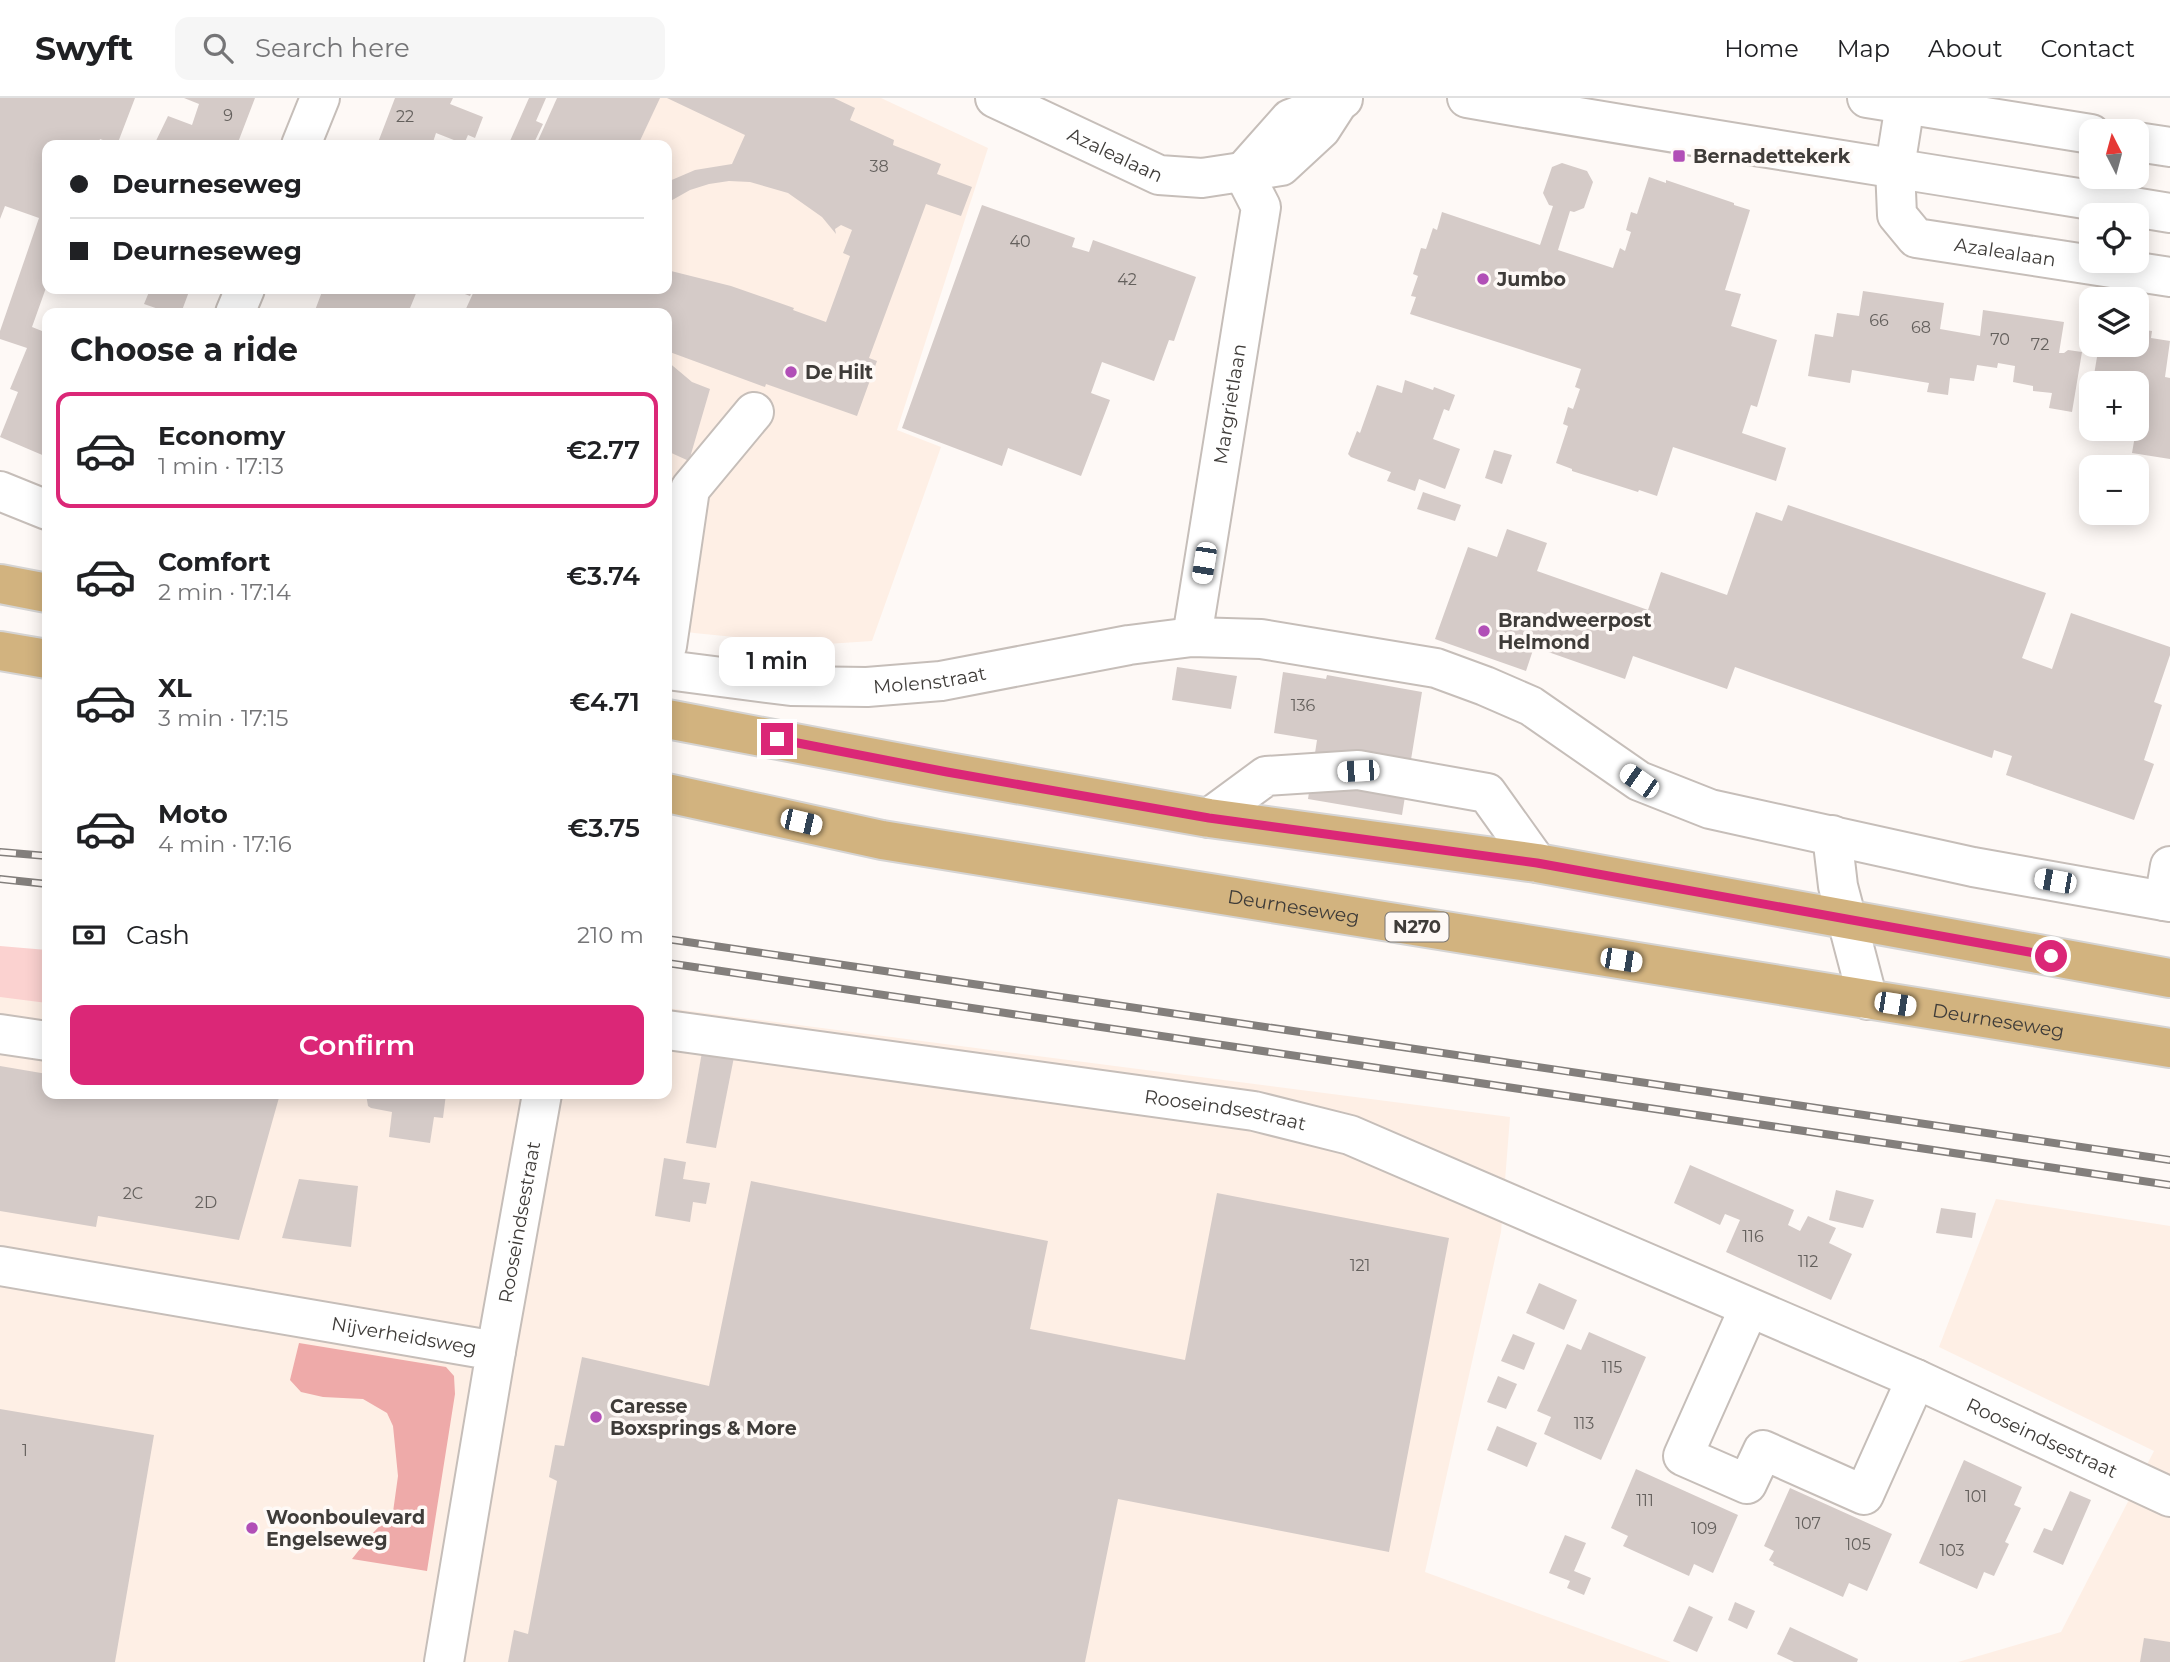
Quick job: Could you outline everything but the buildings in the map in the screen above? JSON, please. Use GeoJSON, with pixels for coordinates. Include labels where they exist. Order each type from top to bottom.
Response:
{"type":"FeatureCollection","features":[{"type":"Feature","properties":{"kind":"main road"},"geometry":{"type":"LineString","coordinates":[[0,584],[42,592]]}},
{"type":"Feature","properties":{"kind":"main road"},"geometry":{"type":"LineString","coordinates":[[0,651],[42,658]]}},
{"type":"Feature","properties":{"kind":"main road"},"geometry":{"type":"LineString","coordinates":[[672,720],[1209,818],[1842,902],[2170,978]]}},
{"type":"Feature","properties":{"kind":"main road","name":"Deurneseweg"},"geometry":{"type":"LineString","coordinates":[[672,794],[882,840],[2170,1048]]}},
{"type":"Feature","properties":{"kind":"street"},"geometry":{"type":"LineString","coordinates":[[303,140],[320,98]]}},
{"type":"Feature","properties":{"kind":"street","name":"Azalealaan"},"geometry":{"type":"LineString","coordinates":[[995,98],[1158,175],[1202,178],[1243,172]]}},
{"type":"Feature","properties":{"kind":"street"},"geometry":{"type":"LineString","coordinates":[[1467,98],[2170,213]]}},
{"type":"Feature","properties":{"kind":"street"},"geometry":{"type":"LineString","coordinates":[[1867,98],[1906,101],[2079,132]]}},
{"type":"Feature","properties":{"kind":"street"},"geometry":{"type":"LineString","coordinates":[[1243,172],[1282,166],[1321,129],[1343,99]]}},
{"type":"Feature","properties":{"kind":"street","name":"Azalealaan"},"geometry":{"type":"LineString","coordinates":[[1906,101],[1895,167],[1897,215],[1916,238],[2170,277]]}},
{"type":"Feature","properties":{"kind":"street"},"geometry":{"type":"LineString","coordinates":[[2149,144],[2170,147]]}},
{"type":"Feature","properties":{"kind":"street","name":"Margrietlaan"},"geometry":{"type":"LineString","coordinates":[[1192,638],[1261,207],[1243,172]]}},
{"type":"Feature","properties":{"kind":"street"},"geometry":{"type":"LineString","coordinates":[[672,571],[678,482],[754,412]]}},
{"type":"Feature","properties":{"kind":"street"},"geometry":{"type":"LineString","coordinates":[[0,491],[42,508]]}},
{"type":"Feature","properties":{"kind":"street"},"geometry":{"type":"LineString","coordinates":[[1192,638],[1261,639],[1436,668],[1531,706],[1639,781],[1710,809],[1973,867],[2168,890]]}},
{"type":"Feature","properties":{"kind":"street","name":"Molenstraat"},"geometry":{"type":"LineString","coordinates":[[672,671],[791,686],[867,687],[941,681],[1129,645],[1192,638]]}},
{"type":"Feature","properties":{"kind":"street"},"geometry":{"type":"LineString","coordinates":[[1209,818],[1266,776],[1358,771],[1487,793],[1537,863]]}},
{"type":"Feature","properties":{"kind":"street"},"geometry":{"type":"LineString","coordinates":[[1832,835],[1842,902],[1868,1000]]}},
{"type":"Feature","properties":{"kind":"street","name":"Rooseindsestraat"},"geometry":{"type":"LineString","coordinates":[[672,1031],[1254,1111],[1350,1135],[1916,1379],[2170,1497]]}},
{"type":"Feature","properties":{"kind":"street"},"geometry":{"type":"LineString","coordinates":[[0,1034],[42,1040]]}},
{"type":"Feature","properties":{"kind":"street","name":"Rooseindsestraat"},"geometry":{"type":"LineString","coordinates":[[496,1351],[541,1099]]}},
{"type":"Feature","properties":{"kind":"street","name":"Nijverheidsweg"},"geometry":{"type":"LineString","coordinates":[[0,1266],[496,1351],[443,1662]]}},
{"type":"Feature","properties":{"kind":"street"},"geometry":{"type":"LineString","coordinates":[[1749,1307],[1683,1455],[1747,1485],[1763,1450],[1864,1495],[1916,1379]]}},
{"type":"Feature","properties":{"kind":"shaded area","name":"De Hilt"},"geometry":{"type":"Polygon","coordinates":[[[562,98],[881,98],[988,148],[897,430],[941,447],[872,641],[812,645],[672,629],[672,308],[470,308],[476,294],[672,294],[672,140],[544,140],[562,98]]]}},
{"type":"Feature","properties":{"kind":"shaded area"},"geometry":{"type":"Polygon","coordinates":[[[0,946],[42,950],[42,1002],[0,997],[0,946]]]}},
{"type":"Feature","properties":{"kind":"shaded area"},"geometry":{"type":"Polygon","coordinates":[[[0,969],[42,973],[42,1099],[672,1099],[672,1009],[1510,1117],[1501,1232],[1425,1572],[1671,1662],[0,1662],[0,969]]]}},
{"type":"Feature","properties":{"kind":"shaded area"},"geometry":{"type":"Polygon","coordinates":[[[1996,1199],[2170,1226],[2170,1662],[1958,1662],[2061,1632],[2154,1451],[1939,1347],[1996,1199]]]}},
{"type":"Feature","properties":{"kind":"shaded area"},"geometry":{"type":"Polygon","coordinates":[[[299,1343],[446,1367],[454,1376],[455,1394],[427,1571],[352,1559],[393,1512],[398,1476],[393,1426],[387,1413],[363,1399],[323,1397],[301,1392],[290,1380],[299,1343]]]}},
{"type":"Feature","properties":{"kind":"railway"},"geometry":{"type":"LineString","coordinates":[[0,852],[42,856]]}},
{"type":"Feature","properties":{"kind":"railway"},"geometry":{"type":"LineString","coordinates":[[0,879],[42,883]]}},
{"type":"Feature","properties":{"kind":"railway"},"geometry":{"type":"LineString","coordinates":[[672,940],[2170,1160]]}},
{"type":"Feature","properties":{"kind":"railway"},"geometry":{"type":"LineString","coordinates":[[672,964],[2170,1185]]}},
{"type":"Feature","properties":{"kind":"place","name":"Bernadettekerk"},"geometry":{"type":"Point","coordinates":[1679,156]}},
{"type":"Feature","properties":{"kind":"place","name":"Jumbo"},"geometry":{"type":"Point","coordinates":[1483,279]}},
{"type":"Feature","properties":{"kind":"place","name":"De Hilt"},"geometry":{"type":"Point","coordinates":[791,372]}},
{"type":"Feature","properties":{"kind":"place","name":"Brandweerpost Helmond"},"geometry":{"type":"Point","coordinates":[1484,631]}},
{"type":"Feature","properties":{"kind":"place","name":"Caresse Boxsprings & More"},"geometry":{"type":"Point","coordinates":[596,1417]}},
{"type":"Feature","properties":{"kind":"place","name":"Woonboulevard Engelseweg"},"geometry":{"type":"Point","coordinates":[252,1528]}},
{"type":"Feature","properties":{"kind":"route"},"geometry":{"type":"LineString","coordinates":[[777,739],[1209,818],[1537,863],[2051,956]]}}]}
